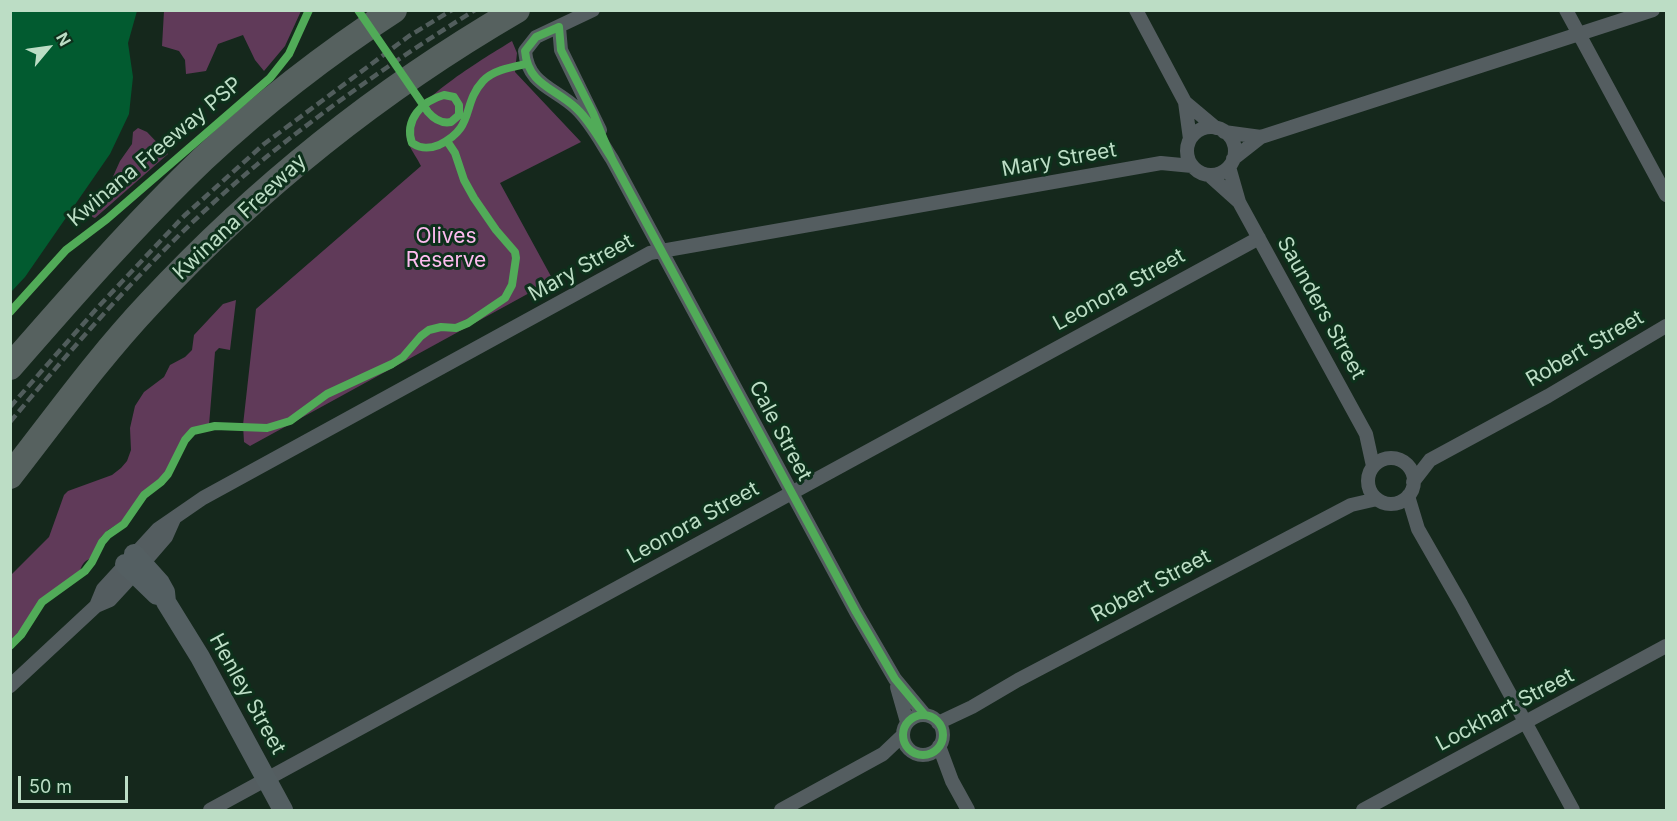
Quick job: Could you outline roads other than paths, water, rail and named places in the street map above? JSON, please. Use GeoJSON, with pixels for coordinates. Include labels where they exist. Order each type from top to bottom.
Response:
{"type":"FeatureCollection","features":[{"type":"Feature","properties":{"kind":"highway"},"geometry":{"type":"LineString","coordinates":[[10,367],[90,278],[203,159],[256,112],[327,55],[394,10]]}},
{"type":"Feature","properties":{"kind":"highway","name":"Kwinana Freeway"},"geometry":{"type":"LineString","coordinates":[[10,476],[114,343],[150,302],[210,242],[339,129],[430,64],[517,10]]}},
{"type":"Feature","properties":{"kind":"highway"},"geometry":{"type":"LineString","coordinates":[[10,355],[90,278]]}},
{"type":"Feature","properties":{"kind":"street"},"geometry":{"type":"LineString","coordinates":[[559,27],[593,10]]}},
{"type":"Feature","properties":{"kind":"street"},"geometry":{"type":"LineString","coordinates":[[1136,10],[1185,102],[1189,143],[1187,155],[1192,166]]}},
{"type":"Feature","properties":{"kind":"street"},"geometry":{"type":"LineString","coordinates":[[1566,10],[1666,195]]}},
{"type":"Feature","properties":{"kind":"street"},"geometry":{"type":"LineString","coordinates":[[1209,175],[1222,173],[1261,137],[1653,10]]}},
{"type":"Feature","properties":{"kind":"street","name":"Cale Street"},"geometry":{"type":"LineString","coordinates":[[612,159],[593,113],[561,50],[559,27],[536,37],[525,51],[526,64],[535,78],[576,108],[591,126],[612,159],[856,612],[895,679],[925,715]]}},
{"type":"Feature","properties":{"kind":"street"},"geometry":{"type":"LineString","coordinates":[[1185,102],[1233,143],[1231,163]]}},
{"type":"Feature","properties":{"kind":"street","name":"Mary Street"},"geometry":{"type":"LineString","coordinates":[[1161,163],[1189,143],[1201,130],[1220,130]]}},
{"type":"Feature","properties":{"kind":"street"},"geometry":{"type":"LineString","coordinates":[[1220,130],[1261,137]]}},
{"type":"Feature","properties":{"kind":"street","name":"Mary Street"},"geometry":{"type":"LineString","coordinates":[[10,686],[96,606],[110,600],[158,529],[203,498],[650,254],[1161,163],[1192,166],[1209,175]]}},
{"type":"Feature","properties":{"kind":"street","name":"Saunders Street"},"geometry":{"type":"LineString","coordinates":[[1231,163],[1239,202],[1366,434],[1373,466]]}},
{"type":"Feature","properties":{"kind":"street","name":"Saunders Street"},"geometry":{"type":"LineString","coordinates":[[1209,175],[1239,202]]}},
{"type":"Feature","properties":{"kind":"street","name":"Leonora Street"},"geometry":{"type":"LineString","coordinates":[[210,810],[1259,238]]}},
{"type":"Feature","properties":{"kind":"street","name":"Robert Street"},"geometry":{"type":"LineString","coordinates":[[1413,482],[1430,460],[1548,396],[1666,326]]}},
{"type":"Feature","properties":{"kind":"street","name":"Saunders Street"},"geometry":{"type":"LineString","coordinates":[[1366,434],[1409,467],[1413,482]]}},
{"type":"Feature","properties":{"kind":"street"},"geometry":{"type":"LineString","coordinates":[[1397,460],[1379,461],[1373,466],[1368,481],[1369,488],[1377,499],[1392,504],[1418,529]]}},
{"type":"Feature","properties":{"kind":"street","name":"Robert Street"},"geometry":{"type":"LineString","coordinates":[[1397,460],[1430,460]]}},
{"type":"Feature","properties":{"kind":"street","name":"Robert Street"},"geometry":{"type":"LineString","coordinates":[[1351,505],[1368,481]]}},
{"type":"Feature","properties":{"kind":"street"},"geometry":{"type":"LineString","coordinates":[[1413,482],[1408,496],[1418,529],[1572,810]]}},
{"type":"Feature","properties":{"kind":"street"},"geometry":{"type":"LineString","coordinates":[[1392,504],[1408,496]]}},
{"type":"Feature","properties":{"kind":"street","name":"Robert Street"},"geometry":{"type":"LineString","coordinates":[[938,723],[1351,505],[1377,499]]}},
{"type":"Feature","properties":{"kind":"street","name":"Henley Street"},"geometry":{"type":"LineString","coordinates":[[134,564],[165,592],[166,602],[200,657],[283,810]]}},
{"type":"Feature","properties":{"kind":"street","name":"Lockhart Street"},"geometry":{"type":"LineString","coordinates":[[1363,810],[1666,646]]}},
{"type":"Feature","properties":{"kind":"street","name":"Cale Street"},"geometry":{"type":"LineString","coordinates":[[895,679],[908,722]]}},
{"type":"Feature","properties":{"kind":"street","name":"Robert Street"},"geometry":{"type":"LineString","coordinates":[[941,741],[972,707]]}},
{"type":"Feature","properties":{"kind":"street"},"geometry":{"type":"LineString","coordinates":[[780,810],[883,754],[903,735],[908,722],[913,717],[925,715],[938,723],[952,781],[968,810]]}},
{"type":"Feature","properties":{"kind":"street"},"geometry":{"type":"LineString","coordinates":[[903,735],[904,742],[952,781]]}},
{"type":"Feature","properties":{"kind":"street"},"geometry":{"type":"LineString","coordinates":[[883,754],[921,754],[941,741]]}},
{"type":"Feature","properties":{"kind":"railway"},"geometry":{"type":"LineString","coordinates":[[10,407],[99,306],[184,216],[264,144],[409,36],[452,10]]}},
{"type":"Feature","properties":{"kind":"railway"},"geometry":{"type":"LineString","coordinates":[[10,422],[134,282],[166,248],[234,184],[345,97],[475,10]]}},
{"type":"Feature","properties":{"kind":"park label","name":"Olives Reserve"},"geometry":{"type":"Point","coordinates":[446,249]}}]}
